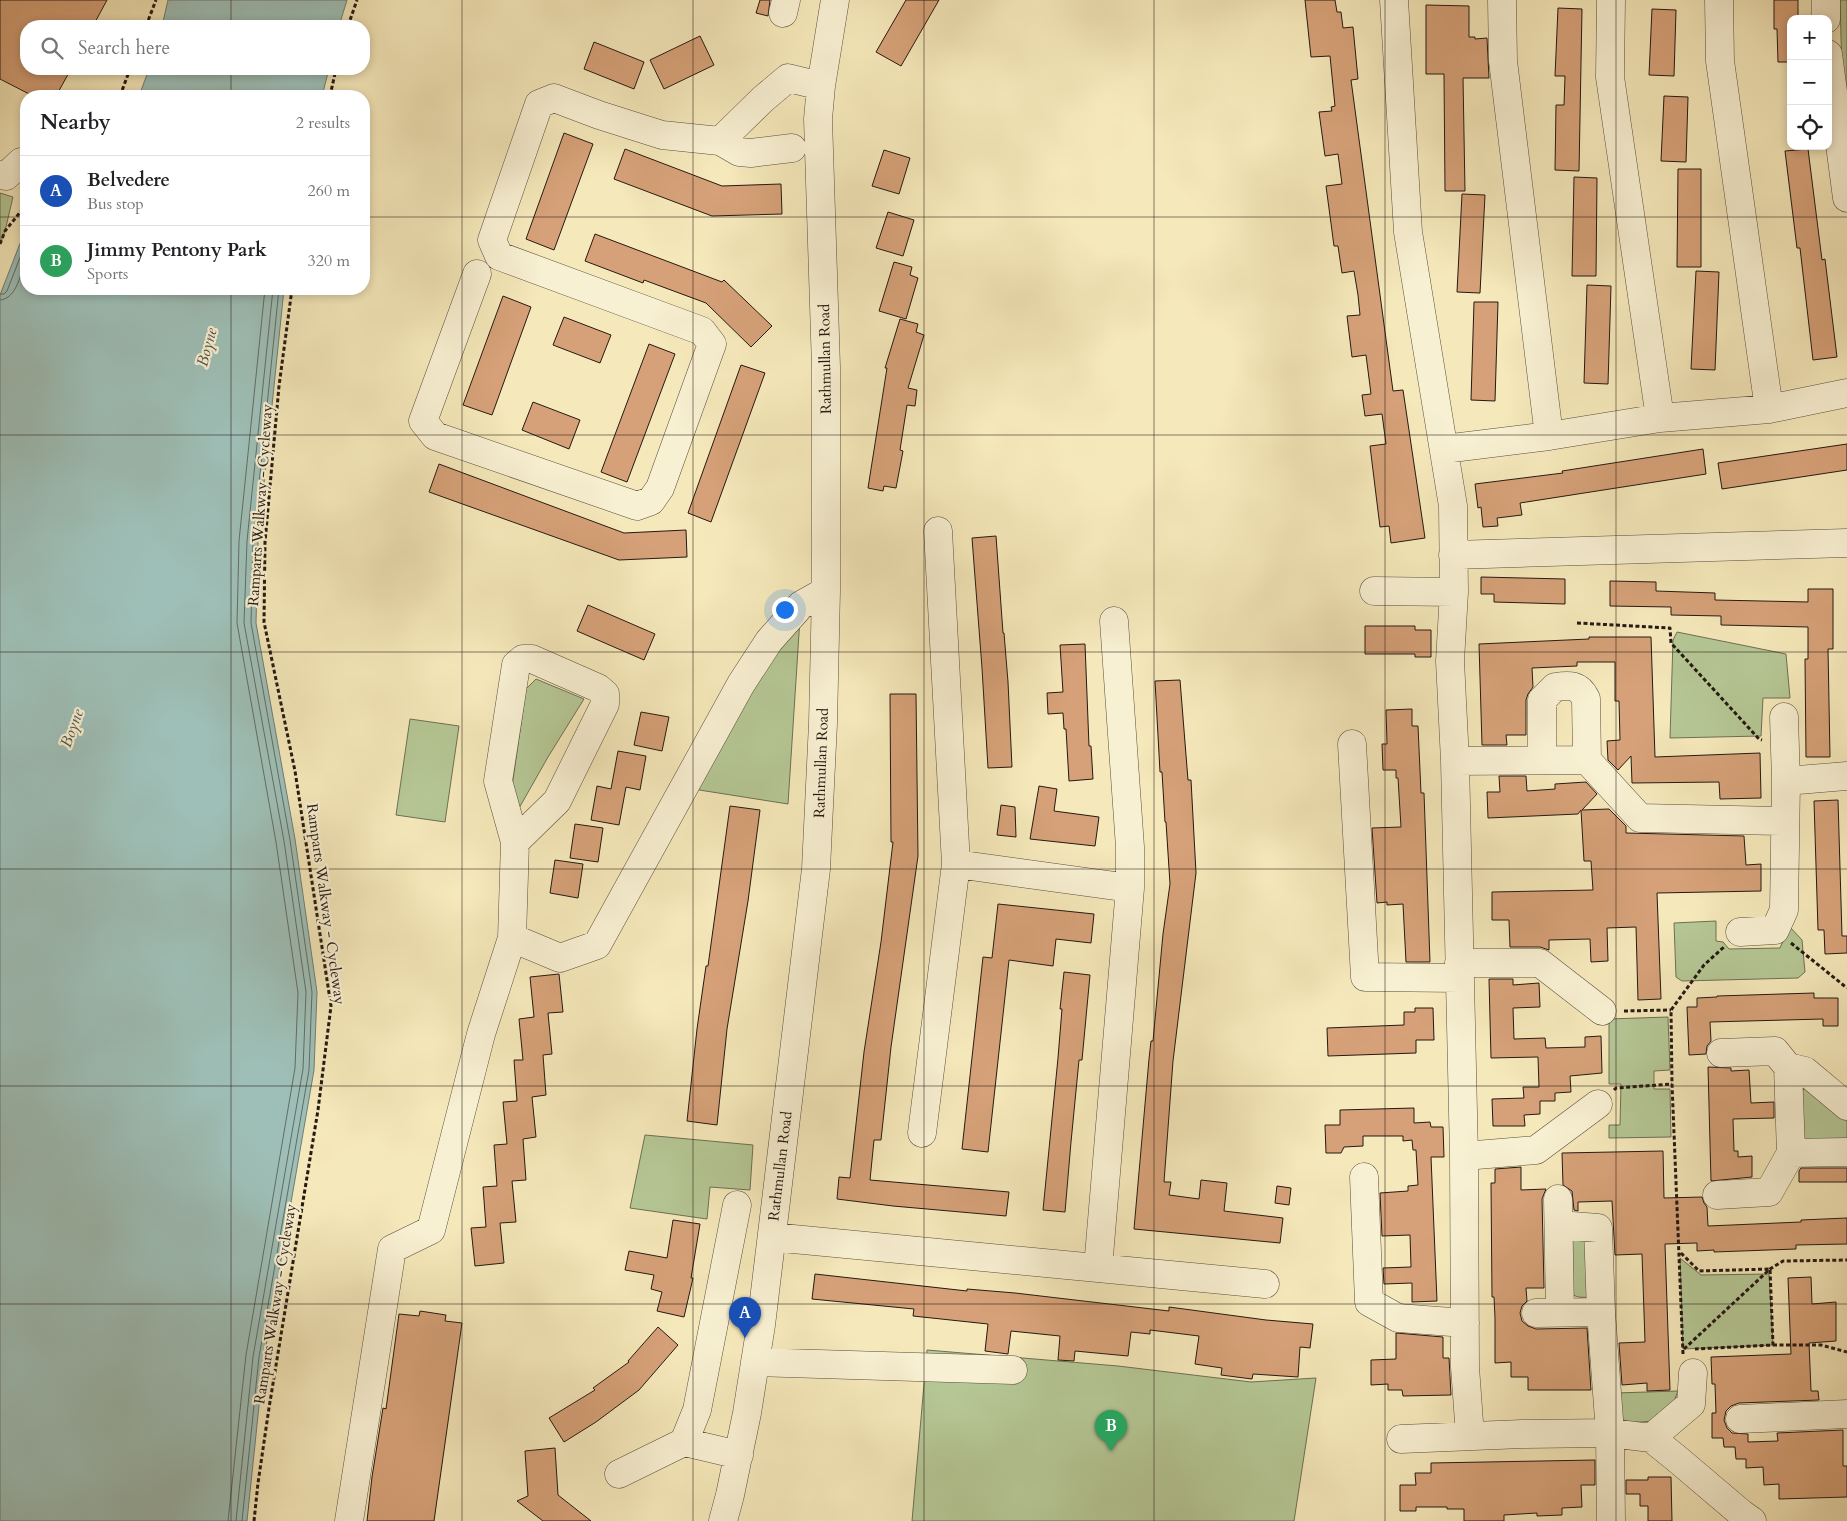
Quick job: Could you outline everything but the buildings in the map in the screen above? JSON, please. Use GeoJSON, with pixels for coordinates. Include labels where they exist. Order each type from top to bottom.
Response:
{"type":"FeatureCollection","features":[{"type":"Feature","properties":{"kind":"street","name":"Rathmullan Road"},"geometry":{"type":"LineString","coordinates":[[723,1521],[739,1455],[755,1362],[772,1237],[816,869],[823,724],[826,591],[826,367],[818,119],[821,86],[835,0]]}},
{"type":"Feature","properties":{"kind":"street"},"geometry":{"type":"LineString","coordinates":[[1394,0],[1408,232],[1453,506],[1454,592],[1450,661],[1455,761],[1464,1156],[1465,1368],[1470,1436]]}},
{"type":"Feature","properties":{"kind":"street"},"geometry":{"type":"LineString","coordinates":[[1502,0],[1503,61],[1548,436]]}},
{"type":"Feature","properties":{"kind":"street"},"geometry":{"type":"LineString","coordinates":[[1611,0],[1610,77],[1660,418]]}},
{"type":"Feature","properties":{"kind":"street"},"geometry":{"type":"LineString","coordinates":[[1719,0],[1720,61],[1769,409]]}},
{"type":"Feature","properties":{"kind":"street"},"geometry":{"type":"LineString","coordinates":[[1826,0],[1826,15]]}},
{"type":"Feature","properties":{"kind":"street"},"geometry":{"type":"LineString","coordinates":[[1829,60],[1847,198]]}},
{"type":"Feature","properties":{"kind":"street"},"geometry":{"type":"LineString","coordinates":[[720,140],[788,78],[821,86]]}},
{"type":"Feature","properties":{"kind":"street"},"geometry":{"type":"LineString","coordinates":[[477,274],[423,421],[435,436],[637,506],[651,502],[660,488],[712,344],[702,331],[499,256],[492,240],[539,104],[554,98],[662,135],[720,140],[739,152],[751,153],[792,148]]}},
{"type":"Feature","properties":{"kind":"street"},"geometry":{"type":"LineString","coordinates":[[1444,449],[1548,436],[1660,418],[1769,409],[1847,393]]}},
{"type":"Feature","properties":{"kind":"street"},"geometry":{"type":"LineString","coordinates":[[922,1133],[956,864],[938,531]]}},
{"type":"Feature","properties":{"kind":"street"},"geometry":{"type":"LineString","coordinates":[[1453,556],[1847,543]]}},
{"type":"Feature","properties":{"kind":"street"},"geometry":{"type":"LineString","coordinates":[[512,938],[560,958],[597,945],[741,684],[769,642],[801,605],[826,591]]}},
{"type":"Feature","properties":{"kind":"street"},"geometry":{"type":"LineString","coordinates":[[1374,591],[1454,592]]}},
{"type":"Feature","properties":{"kind":"street"},"geometry":{"type":"LineString","coordinates":[[1098,1268],[1130,888],[1130,847],[1114,621]]}},
{"type":"Feature","properties":{"kind":"street"},"geometry":{"type":"LineString","coordinates":[[349,1521],[392,1249],[431,1230],[481,1034],[512,938],[515,842],[498,782],[516,665],[523,659],[532,659],[598,688],[605,694],[605,704],[557,800],[515,842]]}},
{"type":"Feature","properties":{"kind":"street"},"geometry":{"type":"LineString","coordinates":[[1542,760],[1542,700],[1555,687],[1575,686],[1586,698],[1587,760],[1640,818],[1785,821]]}},
{"type":"Feature","properties":{"kind":"street"},"geometry":{"type":"LineString","coordinates":[[1740,932],[1775,930],[1784,910],[1786,781],[1784,717]]}},
{"type":"Feature","properties":{"kind":"street"},"geometry":{"type":"LineString","coordinates":[[1352,744],[1365,977],[1459,971],[1540,963],[1602,1011]]}},
{"type":"Feature","properties":{"kind":"street"},"geometry":{"type":"LineString","coordinates":[[1455,761],[1587,760]]}},
{"type":"Feature","properties":{"kind":"street"},"geometry":{"type":"LineString","coordinates":[[1786,781],[1847,776]]}},
{"type":"Feature","properties":{"kind":"street"},"geometry":{"type":"LineString","coordinates":[[956,864],[1130,888]]}},
{"type":"Feature","properties":{"kind":"street"},"geometry":{"type":"LineString","coordinates":[[1717,1195],[1769,1192],[1791,1153],[1788,1067],[1775,1051],[1721,1053]]}},
{"type":"Feature","properties":{"kind":"street"},"geometry":{"type":"LineString","coordinates":[[1788,1067],[1805,1071],[1847,1106]]}},
{"type":"Feature","properties":{"kind":"street"},"geometry":{"type":"LineString","coordinates":[[1464,1156],[1536,1150],[1598,1104]]}},
{"type":"Feature","properties":{"kind":"street"},"geometry":{"type":"LineString","coordinates":[[1791,1153],[1847,1152]]}},
{"type":"Feature","properties":{"kind":"street"},"geometry":{"type":"LineString","coordinates":[[1364,1177],[1369,1302],[1398,1318],[1465,1323]]}},
{"type":"Feature","properties":{"kind":"street"},"geometry":{"type":"LineString","coordinates":[[684,1442],[697,1410],[737,1205]]}},
{"type":"Feature","properties":{"kind":"street"},"geometry":{"type":"LineString","coordinates":[[1601,1312],[1548,1313],[1559,1212],[1598,1228],[1601,1312],[1610,1433],[1611,1521]]}},
{"type":"Feature","properties":{"kind":"street"},"geometry":{"type":"LineString","coordinates":[[772,1237],[1266,1284]]}},
{"type":"Feature","properties":{"kind":"street"},"geometry":{"type":"LineString","coordinates":[[1651,1438],[1691,1404],[1686,1360]]}},
{"type":"Feature","properties":{"kind":"street"},"geometry":{"type":"LineString","coordinates":[[755,1362],[1013,1370]]}},
{"type":"Feature","properties":{"kind":"street"},"geometry":{"type":"LineString","coordinates":[[1740,1419],[1847,1414]]}},
{"type":"Feature","properties":{"kind":"street"},"geometry":{"type":"LineString","coordinates":[[1401,1439],[1610,1433],[1651,1438],[1752,1521]]}},
{"type":"Feature","properties":{"kind":"street"},"geometry":{"type":"LineString","coordinates":[[619,1474],[684,1442],[739,1455]]}},
{"type":"Feature","properties":{"kind":"path"},"geometry":{"type":"LineString","coordinates":[[148,20],[156,0]]}},
{"type":"Feature","properties":{"kind":"path"},"geometry":{"type":"LineString","coordinates":[[350,20],[357,0]]}},
{"type":"Feature","properties":{"kind":"path"},"geometry":{"type":"LineString","coordinates":[[122,90],[128,75]]}},
{"type":"Feature","properties":{"kind":"path"},"geometry":{"type":"LineString","coordinates":[[331,90],[335,75]]}},
{"type":"Feature","properties":{"kind":"path"},"geometry":{"type":"LineString","coordinates":[[0,244],[5,231],[20,212]]}},
{"type":"Feature","properties":{"kind":"path","name":"Ramparts Walkway - Cycleway"},"geometry":{"type":"LineString","coordinates":[[254,1521],[269,1408],[318,1110],[331,1006],[295,771],[264,622],[265,542],[279,386],[291,295]]}},
{"type":"Feature","properties":{"kind":"path"},"geometry":{"type":"LineString","coordinates":[[1577,623],[1670,628],[1671,643],[1759,739]]}},
{"type":"Feature","properties":{"kind":"path"},"geometry":{"type":"LineString","coordinates":[[1775,930],[1847,988]]}},
{"type":"Feature","properties":{"kind":"path"},"geometry":{"type":"LineString","coordinates":[[1686,1360],[1672,1084],[1671,1010],[1704,965],[1740,932]]}},
{"type":"Feature","properties":{"kind":"path"},"geometry":{"type":"LineString","coordinates":[[1602,1011],[1671,1010]]}},
{"type":"Feature","properties":{"kind":"path"},"geometry":{"type":"LineString","coordinates":[[1598,1104],[1616,1088],[1672,1084]]}},
{"type":"Feature","properties":{"kind":"path"},"geometry":{"type":"LineString","coordinates":[[1680,1252],[1699,1271],[1770,1269]]}},
{"type":"Feature","properties":{"kind":"path"},"geometry":{"type":"LineString","coordinates":[[1686,1360],[1770,1269],[1783,1261],[1847,1260]]}},
{"type":"Feature","properties":{"kind":"path"},"geometry":{"type":"LineString","coordinates":[[1770,1269],[1773,1345]]}},
{"type":"Feature","properties":{"kind":"path"},"geometry":{"type":"LineString","coordinates":[[1686,1360],[1773,1345],[1821,1345],[1847,1352]]}},
{"type":"Feature","properties":{"kind":"green space"},"geometry":{"type":"Polygon","coordinates":[[[1840,0],[1847,0],[1847,111],[1842,73],[1840,0]]]}},
{"type":"Feature","properties":{"kind":"green space"},"geometry":{"type":"Polygon","coordinates":[[[0,193],[13,197],[0,244],[0,193]]]}},
{"type":"Feature","properties":{"kind":"green space"},"geometry":{"type":"Polygon","coordinates":[[[800,618],[788,804],[693,789],[731,715],[800,618]]]}},
{"type":"Feature","properties":{"kind":"green space"},"geometry":{"type":"Polygon","coordinates":[[[1677,632],[1786,654],[1790,698],[1763,698],[1761,736],[1670,738],[1673,640],[1677,632]]]}},
{"type":"Feature","properties":{"kind":"green space"},"geometry":{"type":"Polygon","coordinates":[[[536,679],[584,699],[518,810],[510,801],[526,689],[536,679]]]}},
{"type":"Feature","properties":{"kind":"green space"},"geometry":{"type":"Polygon","coordinates":[[[410,719],[459,726],[445,822],[396,815],[410,719]]]}},
{"type":"Feature","properties":{"kind":"green space"},"geometry":{"type":"Polygon","coordinates":[[[1716,921],[1716,941],[1723,942],[1729,949],[1780,948],[1789,926],[1802,940],[1805,972],[1798,978],[1682,981],[1676,977],[1674,923],[1716,921]]]}},
{"type":"Feature","properties":{"kind":"green space"},"geometry":{"type":"Polygon","coordinates":[[[1668,1017],[1670,1070],[1654,1071],[1654,1089],[1670,1089],[1671,1137],[1609,1138],[1609,1125],[1620,1125],[1621,1084],[1609,1084],[1609,1019],[1668,1017]]]}},
{"type":"Feature","properties":{"kind":"green space"},"geometry":{"type":"Polygon","coordinates":[[[1811,1088],[1847,1114],[1847,1145],[1799,1146],[1801,1090],[1811,1088]]]}},
{"type":"Feature","properties":{"kind":"green space"},"geometry":{"type":"Polygon","coordinates":[[[645,1135],[753,1145],[750,1190],[710,1187],[707,1219],[630,1208],[645,1135]]]}},
{"type":"Feature","properties":{"kind":"green space"},"geometry":{"type":"Polygon","coordinates":[[[1578,1237],[1589,1239],[1588,1297],[1577,1297],[1568,1291],[1570,1242],[1578,1237]]]}},
{"type":"Feature","properties":{"kind":"green space"},"geometry":{"type":"Polygon","coordinates":[[[1680,1258],[1701,1275],[1769,1274],[1773,1345],[1683,1349],[1680,1258]]]}},
{"type":"Feature","properties":{"kind":"green space"},"geometry":{"type":"Polygon","coordinates":[[[927,1350],[1118,1366],[1251,1382],[1316,1378],[1294,1521],[912,1521],[927,1350]]]}},
{"type":"Feature","properties":{"kind":"green space"},"geometry":{"type":"Polygon","coordinates":[[[1678,1391],[1671,1409],[1656,1421],[1625,1423],[1613,1414],[1616,1393],[1678,1391]]]}},
{"type":"Feature","properties":{"kind":"water"},"geometry":{"type":"Polygon","coordinates":[[[168,0],[347,0],[341,20],[163,20],[168,0]]]}},
{"type":"Feature","properties":{"kind":"water"},"geometry":{"type":"Polygon","coordinates":[[[147,75],[327,75],[324,90],[141,90],[147,75]]]}},
{"type":"Feature","properties":{"kind":"water","name":"Boyne"},"geometry":{"type":"Polygon","coordinates":[[[20,244],[20,295],[283,295],[258,542],[256,623],[295,839],[317,992],[314,1070],[264,1358],[247,1521],[0,1521],[0,295],[20,244]]]}},
{"type":"Feature","properties":{"kind":"place","name":"Belvedere"},"geometry":{"type":"Point","coordinates":[745,1338]}},
{"type":"Feature","properties":{"kind":"place","name":"Jimmy Pentony Park"},"geometry":{"type":"Point","coordinates":[1111,1451]}}]}
